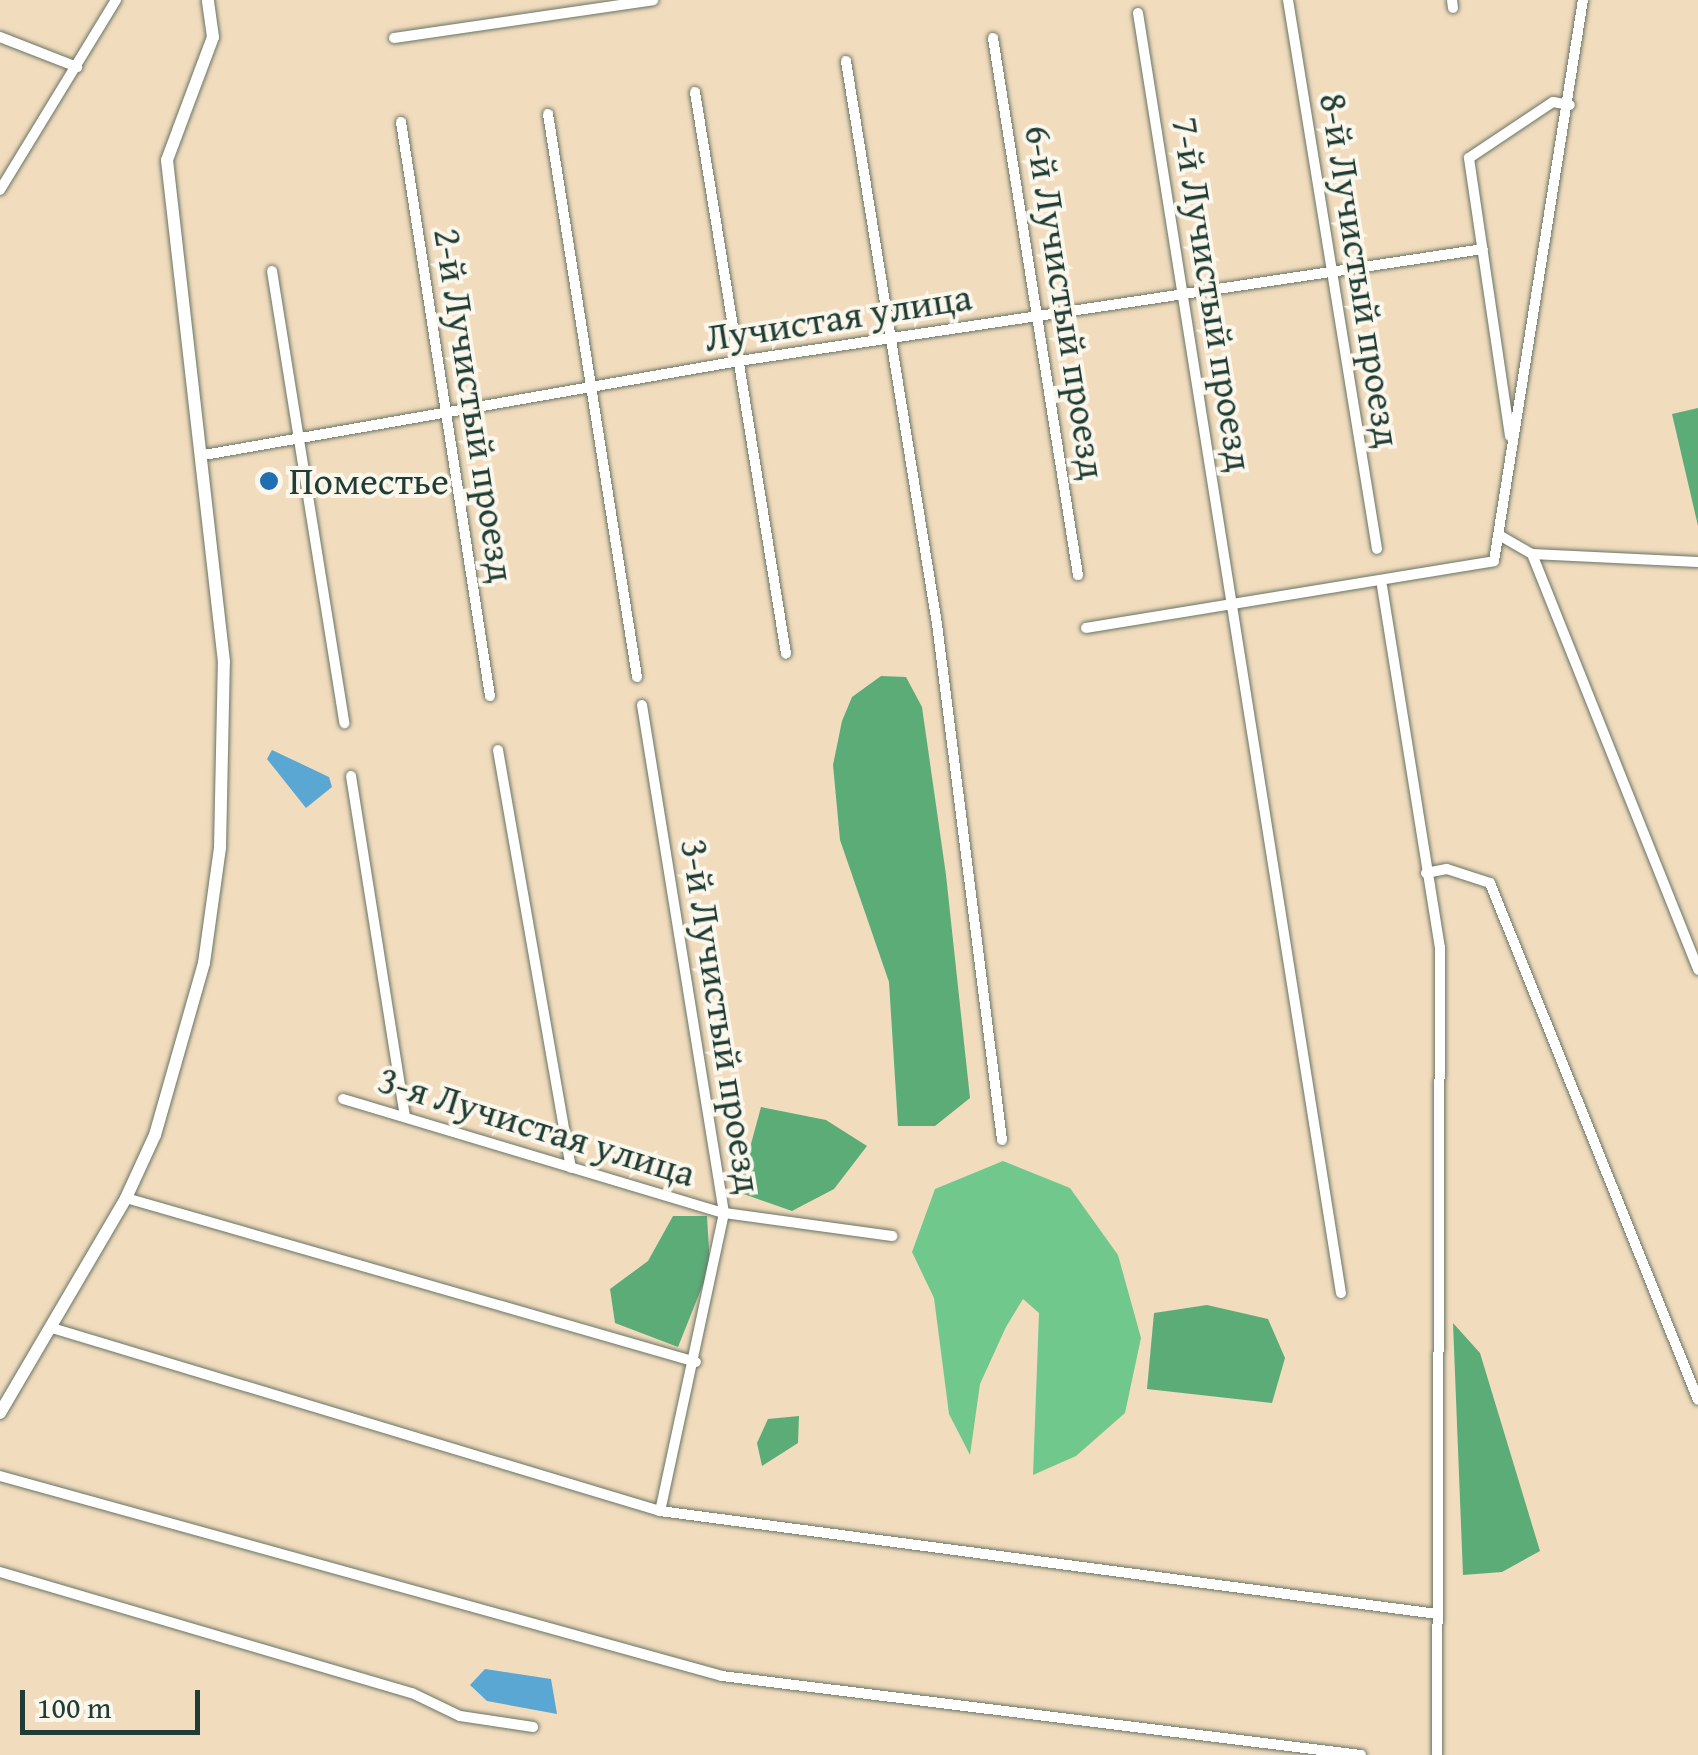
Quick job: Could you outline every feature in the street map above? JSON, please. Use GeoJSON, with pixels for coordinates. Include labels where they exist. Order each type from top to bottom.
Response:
{"type":"FeatureCollection","features":[{"type":"Feature","properties":{"kind":"street"},"geometry":{"type":"LineString","coordinates":[[0,190],[116,0]]}},
{"type":"Feature","properties":{"kind":"street"},"geometry":{"type":"LineString","coordinates":[[0,1413],[126,1198],[155,1135],[204,963],[220,847],[224,662],[204,456],[167,160],[213,37],[208,0]]}},
{"type":"Feature","properties":{"kind":"street"},"geometry":{"type":"LineString","coordinates":[[394,38],[653,0]]}},
{"type":"Feature","properties":{"kind":"street","name":"8-й Лучистый проезд"},"geometry":{"type":"LineString","coordinates":[[1288,0],[1377,549]]}},
{"type":"Feature","properties":{"kind":"street"},"geometry":{"type":"LineString","coordinates":[[1086,628],[1382,586],[1494,561],[1570,105],[1583,0]]}},
{"type":"Feature","properties":{"kind":"street","name":"7-й Лучистый проезд"},"geometry":{"type":"LineString","coordinates":[[1138,13],[1341,1293]]}},
{"type":"Feature","properties":{"kind":"street"},"geometry":{"type":"LineString","coordinates":[[0,37],[76,67]]}},
{"type":"Feature","properties":{"kind":"street","name":"6-й Лучистый проезд"},"geometry":{"type":"LineString","coordinates":[[993,38],[1078,575]]}},
{"type":"Feature","properties":{"kind":"street"},"geometry":{"type":"LineString","coordinates":[[846,61],[936,624],[1002,1140]]}},
{"type":"Feature","properties":{"kind":"street"},"geometry":{"type":"LineString","coordinates":[[695,92],[786,654]]}},
{"type":"Feature","properties":{"kind":"street"},"geometry":{"type":"LineString","coordinates":[[1512,446],[1469,158],[1553,102],[1570,105]]}},
{"type":"Feature","properties":{"kind":"street"},"geometry":{"type":"LineString","coordinates":[[548,114],[637,677]]}},
{"type":"Feature","properties":{"kind":"street","name":"2-й Лучистый проезд"},"geometry":{"type":"LineString","coordinates":[[401,122],[490,696]]}},
{"type":"Feature","properties":{"kind":"street","name":"Лучистая улица"},"geometry":{"type":"LineString","coordinates":[[204,456],[444,409],[738,361],[1482,249]]}},
{"type":"Feature","properties":{"kind":"street"},"geometry":{"type":"LineString","coordinates":[[272,271],[344,723]]}},
{"type":"Feature","properties":{"kind":"street"},"geometry":{"type":"LineString","coordinates":[[1499,535],[1532,554],[1698,562]]}},
{"type":"Feature","properties":{"kind":"street"},"geometry":{"type":"LineString","coordinates":[[1532,554],[1698,970]]}},
{"type":"Feature","properties":{"kind":"street"},"geometry":{"type":"LineString","coordinates":[[1382,586],[1440,947],[1437,1755]]}},
{"type":"Feature","properties":{"kind":"street","name":"3-й Лучистый проезд"},"geometry":{"type":"LineString","coordinates":[[642,706],[724,1212],[696,1362],[660,1511]]}},
{"type":"Feature","properties":{"kind":"street"},"geometry":{"type":"LineString","coordinates":[[498,750],[571,1168]]}},
{"type":"Feature","properties":{"kind":"street"},"geometry":{"type":"LineString","coordinates":[[351,776],[405,1117]]}},
{"type":"Feature","properties":{"kind":"street"},"geometry":{"type":"LineString","coordinates":[[1426,873],[1447,869],[1490,883],[1698,1400]]}},
{"type":"Feature","properties":{"kind":"street","name":"3-я Лучистая улица"},"geometry":{"type":"LineString","coordinates":[[344,1100],[724,1212],[892,1236]]}},
{"type":"Feature","properties":{"kind":"street"},"geometry":{"type":"LineString","coordinates":[[126,1198],[696,1362]]}},
{"type":"Feature","properties":{"kind":"street"},"geometry":{"type":"LineString","coordinates":[[52,1328],[660,1511],[1437,1614]]}},
{"type":"Feature","properties":{"kind":"street"},"geometry":{"type":"LineString","coordinates":[[0,1476],[722,1676],[1361,1755]]}},
{"type":"Feature","properties":{"kind":"street"},"geometry":{"type":"LineString","coordinates":[[0,1572],[356,1675],[460,1716],[533,1727]]}},
{"type":"Feature","properties":{"kind":"green space"},"geometry":{"type":"Polygon","coordinates":[[[1698,408],[1698,526],[1672,414],[1698,408]]]}},
{"type":"Feature","properties":{"kind":"green space"},"geometry":{"type":"Polygon","coordinates":[[[881,676],[906,677],[922,707],[946,875],[970,1098],[935,1126],[898,1126],[889,982],[840,840],[833,765],[842,721],[852,697],[881,676]]]}},
{"type":"Feature","properties":{"kind":"green space"},"geometry":{"type":"Polygon","coordinates":[[[761,1107],[826,1120],[867,1146],[834,1189],[792,1211],[738,1192],[761,1107]]]}},
{"type":"Feature","properties":{"kind":"green space"},"geometry":{"type":"Polygon","coordinates":[[[1003,1161],[1070,1188],[1118,1255],[1141,1338],[1125,1413],[1076,1456],[1033,1475],[1039,1313],[1023,1299],[1006,1327],[980,1384],[970,1455],[949,1414],[934,1298],[912,1252],[935,1189],[1003,1161]]]}},
{"type":"Feature","properties":{"kind":"green space"},"geometry":{"type":"Polygon","coordinates":[[[673,1216],[707,1216],[710,1267],[678,1347],[615,1323],[610,1289],[648,1261],[673,1216]]]}},
{"type":"Feature","properties":{"kind":"green space"},"geometry":{"type":"Polygon","coordinates":[[[1207,1305],[1268,1319],[1285,1358],[1272,1403],[1147,1389],[1154,1313],[1207,1305]]]}},
{"type":"Feature","properties":{"kind":"green space"},"geometry":{"type":"Polygon","coordinates":[[[1453,1323],[1480,1353],[1540,1551],[1502,1572],[1463,1575],[1453,1323]]]}},
{"type":"Feature","properties":{"kind":"green space"},"geometry":{"type":"Polygon","coordinates":[[[799,1416],[798,1443],[762,1466],[757,1443],[768,1419],[799,1416]]]}},
{"type":"Feature","properties":{"kind":"water"},"geometry":{"type":"Polygon","coordinates":[[[272,750],[329,777],[332,787],[306,808],[267,759],[272,750]]]}},
{"type":"Feature","properties":{"kind":"water"},"geometry":{"type":"Polygon","coordinates":[[[485,1669],[551,1679],[557,1714],[487,1701],[470,1685],[485,1669]]]}},
{"type":"Feature","properties":{"kind":"place","name":"Поместье"},"geometry":{"type":"Point","coordinates":[269,481]}}]}
